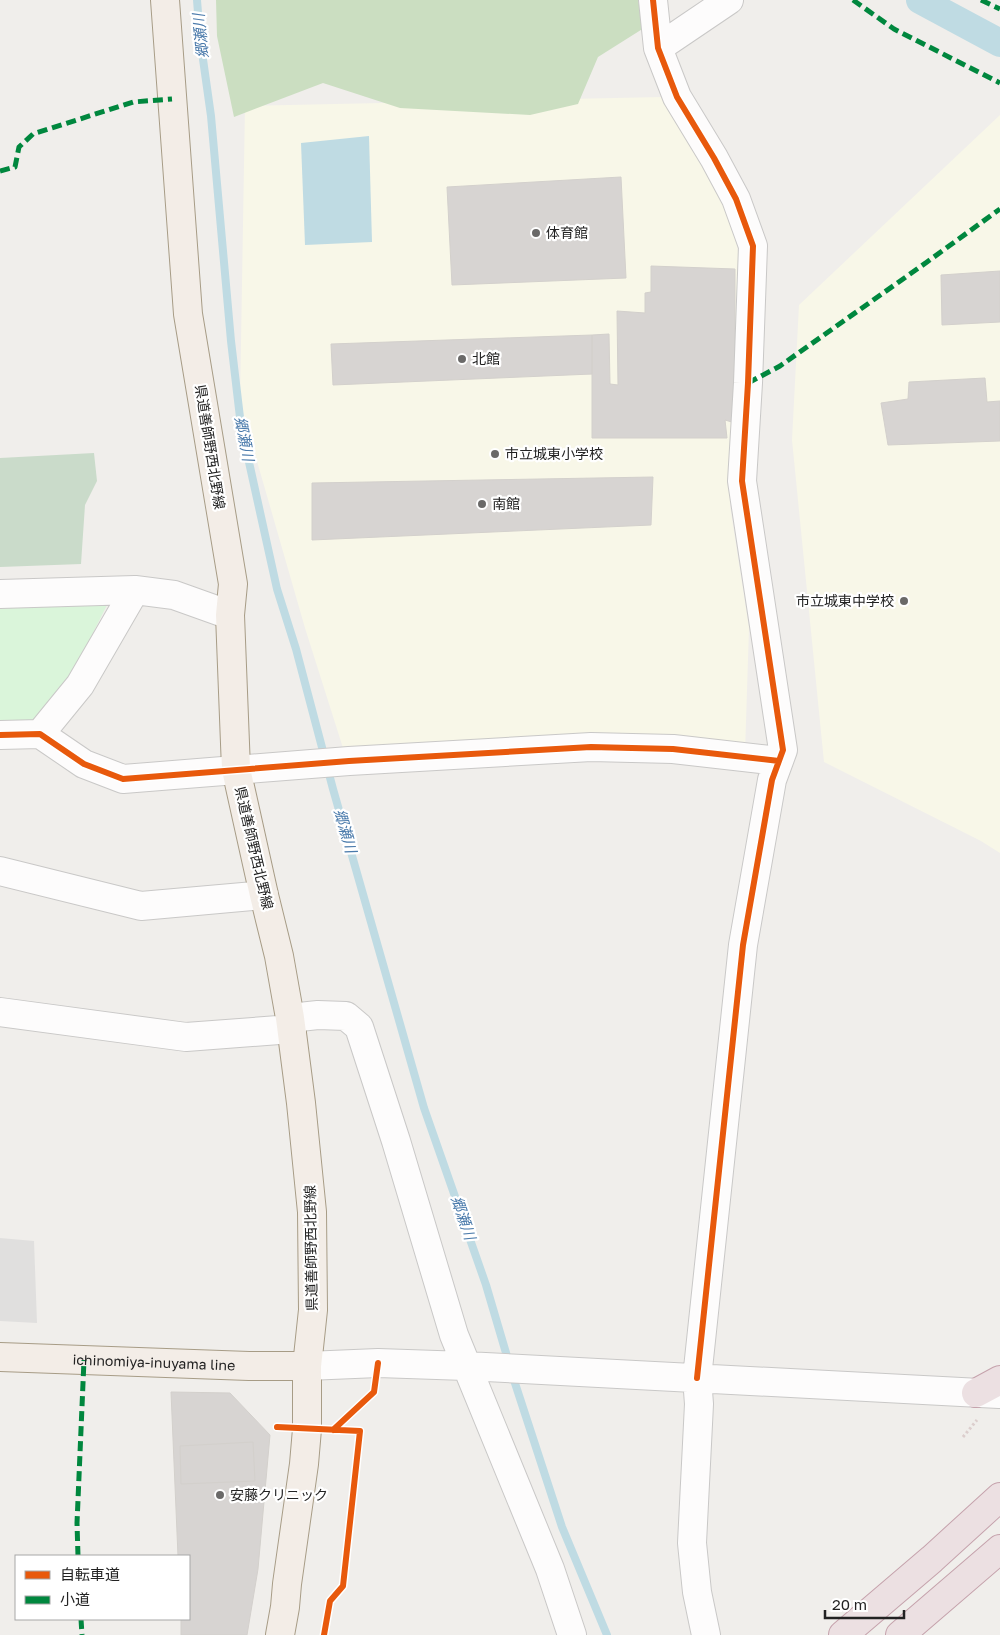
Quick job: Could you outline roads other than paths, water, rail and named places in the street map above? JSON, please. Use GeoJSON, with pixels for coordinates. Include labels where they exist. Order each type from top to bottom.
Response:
{"type":"FeatureCollection","features":[{"type":"Feature","properties":{"kind":"highway"},"geometry":{"type":"LineString","coordinates":[[986,1400],[1000,1380]]}},
{"type":"Feature","properties":{"kind":"highway"},"geometry":{"type":"LineString","coordinates":[[843,1635],[932,1559],[1000,1496]]}},
{"type":"Feature","properties":{"kind":"highway"},"geometry":{"type":"LineString","coordinates":[[900,1635],[1000,1549]]}},
{"type":"Feature","properties":{"kind":"main road","name":"県道善師野西北野線"},"geometry":{"type":"LineString","coordinates":[[165,0],[188,314],[232,584],[230,615],[236,769],[264,895],[280,956],[302,1102],[312,1212],[313,1310],[307,1366],[307,1429],[304,1464],[280,1635]]}},
{"type":"Feature","properties":{"kind":"main road","name":"ichinomiya-inuyama line"},"geometry":{"type":"LineString","coordinates":[[0,1356],[249,1366],[307,1366]]}},
{"type":"Feature","properties":{"kind":"street"},"geometry":{"type":"LineString","coordinates":[[654,0],[658,48],[677,97],[714,158],[736,200],[753,246],[742,481],[783,750],[772,780],[743,946],[697,1378],[699,1404],[692,1543],[697,1592],[706,1635]]}},
{"type":"Feature","properties":{"kind":"street"},"geometry":{"type":"LineString","coordinates":[[658,48],[729,0]]}},
{"type":"Feature","properties":{"kind":"street"},"geometry":{"type":"LineString","coordinates":[[0,594],[135,590],[174,595],[230,615]]}},
{"type":"Feature","properties":{"kind":"street"},"geometry":{"type":"LineString","coordinates":[[40,734],[80,685],[135,590]]}},
{"type":"Feature","properties":{"kind":"street"},"geometry":{"type":"LineString","coordinates":[[0,735],[40,734],[84,764],[123,779],[349,761],[592,747],[672,749],[779,762]]}},
{"type":"Feature","properties":{"kind":"street"},"geometry":{"type":"LineString","coordinates":[[0,871],[141,906],[264,895]]}},
{"type":"Feature","properties":{"kind":"street"},"geometry":{"type":"LineString","coordinates":[[0,1012],[186,1038],[291,1024],[318,1015],[346,1016],[359,1028],[396,1141],[454,1335],[550,1569],[572,1635]]}},
{"type":"Feature","properties":{"kind":"street"},"geometry":{"type":"LineString","coordinates":[[307,1366],[378,1363],[529,1368],[697,1378],[986,1400]]}},
{"type":"Feature","properties":{"kind":"water"},"geometry":{"type":"Polygon","coordinates":[[[369,136],[372,242],[305,245],[301,143],[369,136]]]}},
{"type":"Feature","properties":{"kind":"waterway","name":"郷瀬川"},"geometry":{"type":"LineString","coordinates":[[197,0],[200,38],[211,116],[231,341],[241,426],[277,589],[296,649],[333,789],[424,1108],[486,1285],[509,1363]]}},
{"type":"Feature","properties":{"kind":"waterway"},"geometry":{"type":"LineString","coordinates":[[920,0],[1000,43]]}},
{"type":"Feature","properties":{"kind":"waterway","name":"郷瀬川"},"geometry":{"type":"LineString","coordinates":[[512,1374],[562,1527],[607,1635]]}},
{"type":"Feature","properties":{"kind":"place","name":"体育館"},"geometry":{"type":"Point","coordinates":[536,233]}},
{"type":"Feature","properties":{"kind":"place","name":"北館"},"geometry":{"type":"Point","coordinates":[462,359]}},
{"type":"Feature","properties":{"kind":"place","name":"市立城東小学校"},"geometry":{"type":"Point","coordinates":[495,454]}},
{"type":"Feature","properties":{"kind":"place","name":"南館"},"geometry":{"type":"Point","coordinates":[482,504]}},
{"type":"Feature","properties":{"kind":"place","name":"市立城東中学校"},"geometry":{"type":"Point","coordinates":[904,601]}},
{"type":"Feature","properties":{"kind":"place","name":"安藤クリニック"},"geometry":{"type":"Point","coordinates":[220,1495]}}]}
